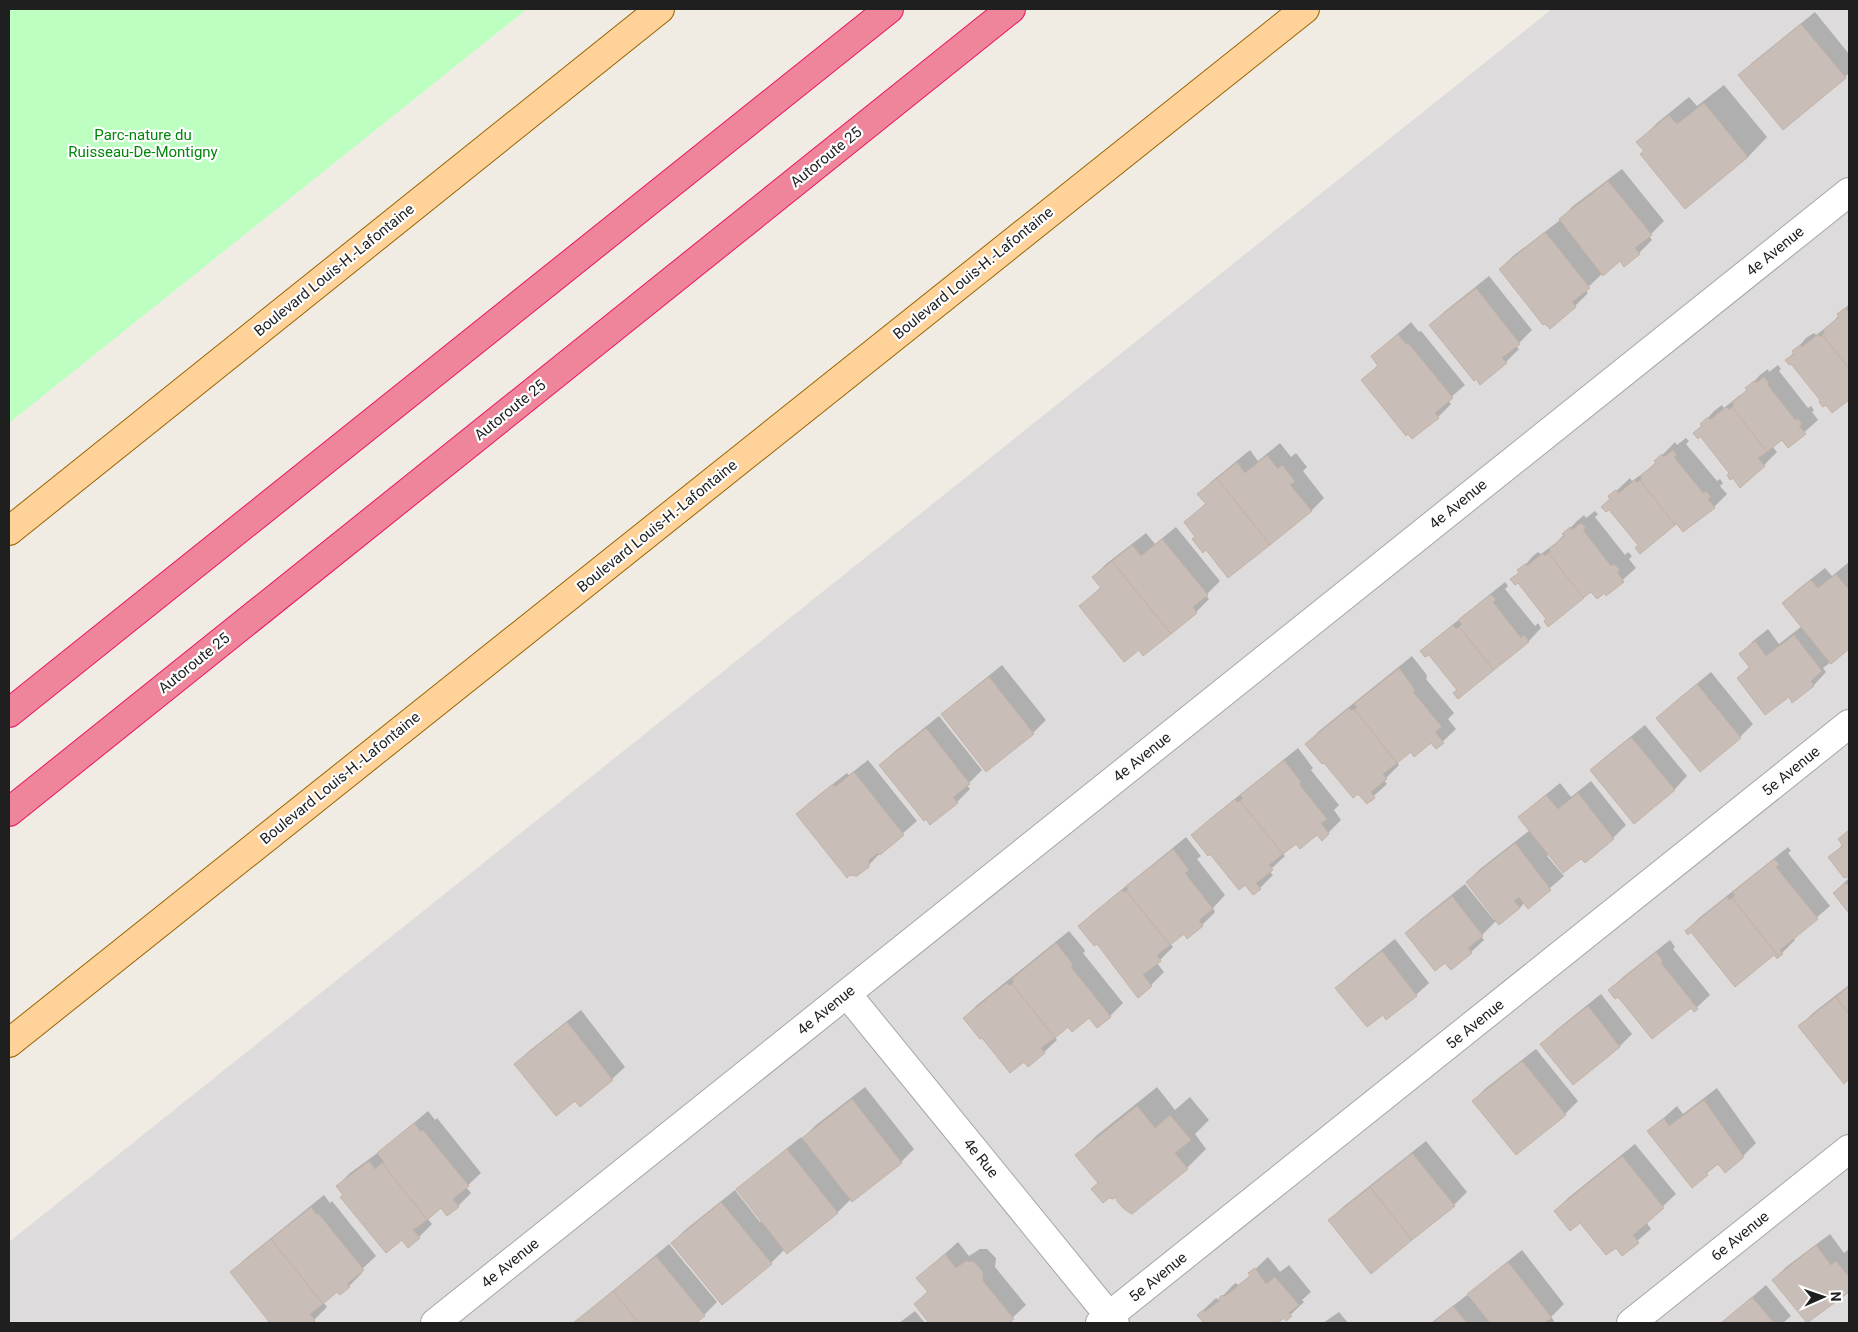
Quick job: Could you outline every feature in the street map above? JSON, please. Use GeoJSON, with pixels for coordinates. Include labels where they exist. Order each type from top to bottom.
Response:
{"type":"FeatureCollection","features":[{"type":"Feature","properties":{"kind":"highway"},"geometry":{"type":"LineString","coordinates":[[9,713],[889,9]]}},
{"type":"Feature","properties":{"kind":"highway","name":"Autoroute 25"},"geometry":{"type":"LineString","coordinates":[[9,812],[1011,9]]}},
{"type":"Feature","properties":{"kind":"main road","name":"Boulevard Louis-H.-Lafontaine"},"geometry":{"type":"LineString","coordinates":[[9,531],[660,9]]}},
{"type":"Feature","properties":{"kind":"main road","name":"Boulevard Louis-H.-Lafontaine"},"geometry":{"type":"LineString","coordinates":[[9,1043],[1305,9]]}},
{"type":"Feature","properties":{"kind":"street","name":"4e Avenue"},"geometry":{"type":"LineString","coordinates":[[435,1323],[1849,192]]}},
{"type":"Feature","properties":{"kind":"street","name":"5e Avenue"},"geometry":{"type":"LineString","coordinates":[[1108,1321],[1849,724]]}},
{"type":"Feature","properties":{"kind":"street","name":"4e Rue"},"geometry":{"type":"LineString","coordinates":[[847,994],[1108,1321]]}},
{"type":"Feature","properties":{"kind":"street","name":"6e Avenue"},"geometry":{"type":"LineString","coordinates":[[1632,1323],[1849,1149]]}},
{"type":"Feature","properties":{"kind":"shaded area"},"geometry":{"type":"Polygon","coordinates":[[[1552,9],[1849,9],[1849,1323],[9,1323],[9,1242],[1552,9]]]}},
{"type":"Feature","properties":{"kind":"green space","name":"Parc-nature du Ruisseau-De-Montigny"},"geometry":{"type":"Polygon","coordinates":[[[9,9],[527,9],[9,423],[9,9]]]}},
{"type":"Feature","properties":{"kind":"building"},"geometry":{"type":"Polygon","coordinates":[[[1801,24],[1846,78],[1783,130],[1738,75],[1801,24]]]}},
{"type":"Feature","properties":{"kind":"building"},"geometry":{"type":"Polygon","coordinates":[[[1704,103],[1748,157],[1685,209],[1640,154],[1644,151],[1636,142],[1669,115],[1677,124],[1704,103]]]}},
{"type":"Feature","properties":{"kind":"building"},"geometry":{"type":"Polygon","coordinates":[[[1608,181],[1652,235],[1635,248],[1640,254],[1624,267],[1620,261],[1603,276],[1559,219],[1608,181]]]}},
{"type":"Feature","properties":{"kind":"building"},"geometry":{"type":"Polygon","coordinates":[[[1545,232],[1590,288],[1572,302],[1576,307],[1550,329],[1545,324],[1543,325],[1499,269],[1545,232]]]}},
{"type":"Feature","properties":{"kind":"building"},"geometry":{"type":"Polygon","coordinates":[[[1476,288],[1520,344],[1502,358],[1507,363],[1480,385],[1476,379],[1474,381],[1429,325],[1476,288]]]}},
{"type":"Feature","properties":{"kind":"building"},"geometry":{"type":"Polygon","coordinates":[[[1845,308],[1847,311],[1849,309],[1849,368],[1822,335],[1825,332],[1823,330],[1839,317],[1837,314],[1845,308]]]}},
{"type":"Feature","properties":{"kind":"building"},"geometry":{"type":"Polygon","coordinates":[[[1398,334],[1406,344],[1408,343],[1453,398],[1435,413],[1439,418],[1412,439],[1408,434],[1406,436],[1361,380],[1378,366],[1371,356],[1398,334]]]}},
{"type":"Feature","properties":{"kind":"building"},"geometry":{"type":"Polygon","coordinates":[[[1818,334],[1820,337],[1822,335],[1849,368],[1849,400],[1832,413],[1826,405],[1823,407],[1819,402],[1820,400],[1791,364],[1789,365],[1785,360],[1794,354],[1792,351],[1800,345],[1802,347],[1818,334]]]}},
{"type":"Feature","properties":{"kind":"building"},"geometry":{"type":"Polygon","coordinates":[[[1764,377],[1769,383],[1767,384],[1795,420],[1798,418],[1802,424],[1799,426],[1806,434],[1788,448],[1782,440],[1767,452],[1732,407],[1734,405],[1732,403],[1747,390],[1745,388],[1754,381],[1756,383],[1764,377]]]}},
{"type":"Feature","properties":{"kind":"building"},"geometry":{"type":"Polygon","coordinates":[[[1726,407],[1729,410],[1732,407],[1767,452],[1758,458],[1765,466],[1740,488],[1733,478],[1730,480],[1727,475],[1729,473],[1700,436],[1698,439],[1693,433],[1702,426],[1700,424],[1708,417],[1710,420],[1726,407]]]}},
{"type":"Feature","properties":{"kind":"building"},"geometry":{"type":"Polygon","coordinates":[[[1673,450],[1677,455],[1674,457],[1703,493],[1706,491],[1711,497],[1708,499],[1715,508],[1683,532],[1677,524],[1675,525],[1640,480],[1642,478],[1640,476],[1656,463],[1654,461],[1662,454],[1664,457],[1673,450]]]}},
{"type":"Feature","properties":{"kind":"building"},"geometry":{"type":"Polygon","coordinates":[[[1267,455],[1278,469],[1282,465],[1295,481],[1290,485],[1312,511],[1270,545],[1217,478],[1237,462],[1245,473],[1267,455]]]}},
{"type":"Feature","properties":{"kind":"building"},"geometry":{"type":"Polygon","coordinates":[[[1217,478],[1270,545],[1228,578],[1206,550],[1203,553],[1192,539],[1195,537],[1184,522],[1206,504],[1197,494],[1217,478]]]}},
{"type":"Feature","properties":{"kind":"building"},"geometry":{"type":"Polygon","coordinates":[[[1635,480],[1637,483],[1640,480],[1675,525],[1640,554],[1635,548],[1638,545],[1609,510],[1606,512],[1601,507],[1610,499],[1608,496],[1616,490],[1619,493],[1635,480]]]}},
{"type":"Feature","properties":{"kind":"building"},"geometry":{"type":"Polygon","coordinates":[[[1581,523],[1586,528],[1583,530],[1611,566],[1614,564],[1620,570],[1617,572],[1624,582],[1606,596],[1605,593],[1597,599],[1591,592],[1583,598],[1548,553],[1551,551],[1549,549],[1565,536],[1562,534],[1570,527],[1572,530],[1581,523]]]}},
{"type":"Feature","properties":{"kind":"building"},"geometry":{"type":"Polygon","coordinates":[[[1162,539],[1208,595],[1193,607],[1197,613],[1171,634],[1112,561],[1132,545],[1141,556],[1162,539]]]}},
{"type":"Feature","properties":{"kind":"building"},"geometry":{"type":"Polygon","coordinates":[[[1543,553],[1545,556],[1548,553],[1584,598],[1548,627],[1544,621],[1546,619],[1518,583],[1515,585],[1510,579],[1519,573],[1517,570],[1525,564],[1527,566],[1543,553]]]}},
{"type":"Feature","properties":{"kind":"building"},"geometry":{"type":"Polygon","coordinates":[[[1112,561],[1171,634],[1143,656],[1139,650],[1124,662],[1079,606],[1101,588],[1092,577],[1112,561]]]}},
{"type":"Feature","properties":{"kind":"building"},"geometry":{"type":"Polygon","coordinates":[[[1836,574],[1849,590],[1849,649],[1831,664],[1782,603],[1811,580],[1818,588],[1836,574]]]}},
{"type":"Feature","properties":{"kind":"building"},"geometry":{"type":"Polygon","coordinates":[[[1491,594],[1496,600],[1493,602],[1521,638],[1524,635],[1529,642],[1494,670],[1459,627],[1462,624],[1458,620],[1491,594]]]}},
{"type":"Feature","properties":{"kind":"building"},"geometry":{"type":"Polygon","coordinates":[[[1453,625],[1456,629],[1459,627],[1494,670],[1458,699],[1453,693],[1457,690],[1429,655],[1425,657],[1420,651],[1453,625]]]}},
{"type":"Feature","properties":{"kind":"building"},"geometry":{"type":"Polygon","coordinates":[[[1794,635],[1822,671],[1811,681],[1814,686],[1792,703],[1789,697],[1765,715],[1737,678],[1750,668],[1739,654],[1755,641],[1766,656],[1794,635]]]}},
{"type":"Feature","properties":{"kind":"building"},"geometry":{"type":"Polygon","coordinates":[[[1399,668],[1413,687],[1415,691],[1413,692],[1442,727],[1435,732],[1444,743],[1436,749],[1431,743],[1414,757],[1411,752],[1397,763],[1354,709],[1357,707],[1354,704],[1399,668]]]}},
{"type":"Feature","properties":{"kind":"building"},"geometry":{"type":"Polygon","coordinates":[[[989,677],[1034,734],[986,772],[941,714],[989,677]]]}},
{"type":"Feature","properties":{"kind":"building"},"geometry":{"type":"Polygon","coordinates":[[[1697,684],[1741,738],[1700,772],[1656,718],[1697,684]]]}},
{"type":"Feature","properties":{"kind":"building"},"geometry":{"type":"Polygon","coordinates":[[[1349,708],[1352,711],[1354,709],[1397,763],[1383,774],[1387,779],[1371,792],[1375,798],[1367,804],[1358,794],[1353,798],[1324,763],[1322,764],[1305,744],[1349,708]]]}},
{"type":"Feature","properties":{"kind":"building"},"geometry":{"type":"Polygon","coordinates":[[[926,728],[970,784],[953,797],[958,803],[930,825],[926,819],[924,821],[879,765],[926,728]]]}},
{"type":"Feature","properties":{"kind":"building"},"geometry":{"type":"Polygon","coordinates":[[[1631,737],[1675,790],[1634,824],[1590,770],[1631,737]]]}},
{"type":"Feature","properties":{"kind":"building"},"geometry":{"type":"Polygon","coordinates":[[[1284,760],[1301,782],[1299,784],[1327,819],[1321,823],[1329,834],[1322,841],[1317,835],[1300,849],[1296,844],[1283,854],[1240,801],[1243,798],[1240,795],[1284,760]]]}},
{"type":"Feature","properties":{"kind":"building"},"geometry":{"type":"Polygon","coordinates":[[[854,772],[904,835],[880,855],[878,853],[869,860],[869,867],[857,876],[850,875],[847,878],[796,814],[833,784],[835,787],[854,772]]]}},
{"type":"Feature","properties":{"kind":"building"},"geometry":{"type":"Polygon","coordinates":[[[1578,793],[1614,839],[1585,863],[1581,859],[1563,873],[1518,817],[1546,795],[1558,809],[1578,793]]]}},
{"type":"Feature","properties":{"kind":"building"},"geometry":{"type":"Polygon","coordinates":[[[1235,799],[1237,802],[1240,801],[1283,854],[1269,865],[1273,870],[1256,883],[1261,889],[1253,895],[1245,885],[1239,890],[1210,854],[1208,856],[1191,835],[1235,799]]]}},
{"type":"Feature","properties":{"kind":"building"},"geometry":{"type":"Polygon","coordinates":[[[1849,830],[1849,879],[1847,877],[1844,878],[1828,857],[1843,846],[1838,839],[1849,830]]]}},
{"type":"Feature","properties":{"kind":"building"},"geometry":{"type":"Polygon","coordinates":[[[1515,843],[1551,890],[1528,909],[1519,897],[1514,901],[1520,908],[1499,925],[1466,882],[1515,843]]]}},
{"type":"Feature","properties":{"kind":"building"},"geometry":{"type":"Polygon","coordinates":[[[1173,849],[1189,870],[1185,873],[1213,909],[1199,920],[1203,926],[1187,939],[1184,934],[1170,945],[1126,891],[1128,889],[1126,886],[1173,849]]]}},
{"type":"Feature","properties":{"kind":"building"},"geometry":{"type":"Polygon","coordinates":[[[1774,859],[1779,864],[1776,867],[1818,919],[1780,950],[1783,954],[1779,957],[1732,898],[1735,895],[1733,892],[1774,859]]]}},
{"type":"Feature","properties":{"kind":"building"},"geometry":{"type":"Polygon","coordinates":[[[1845,883],[1846,885],[1849,883],[1849,913],[1833,893],[1845,883]]]}},
{"type":"Feature","properties":{"kind":"building"},"geometry":{"type":"Polygon","coordinates":[[[1122,890],[1126,891],[1170,945],[1157,955],[1161,961],[1143,975],[1152,986],[1138,998],[1097,944],[1094,946],[1078,926],[1122,890]]]}},
{"type":"Feature","properties":{"kind":"building"},"geometry":{"type":"Polygon","coordinates":[[[1452,896],[1483,936],[1468,948],[1472,953],[1451,970],[1445,963],[1435,971],[1405,933],[1452,896]]]}},
{"type":"Feature","properties":{"kind":"building"},"geometry":{"type":"Polygon","coordinates":[[[1727,897],[1729,900],[1732,898],[1779,957],[1777,959],[1774,955],[1735,987],[1691,932],[1688,935],[1685,931],[1727,897]]]}},
{"type":"Feature","properties":{"kind":"building"},"geometry":{"type":"Polygon","coordinates":[[[1056,943],[1073,965],[1071,967],[1111,1017],[1097,1028],[1089,1018],[1072,1032],[1068,1027],[1055,1038],[1012,984],[1014,982],[1012,979],[1056,943]]]}},
{"type":"Feature","properties":{"kind":"building"},"geometry":{"type":"Polygon","coordinates":[[[1382,951],[1417,996],[1386,1020],[1383,1015],[1367,1027],[1335,988],[1382,951]]]}},
{"type":"Feature","properties":{"kind":"building"},"geometry":{"type":"Polygon","coordinates":[[[1656,952],[1663,961],[1661,963],[1698,1009],[1694,1012],[1691,1008],[1652,1039],[1618,997],[1615,999],[1608,990],[1656,952]]]}},
{"type":"Feature","properties":{"kind":"building"},"geometry":{"type":"Polygon","coordinates":[[[1007,983],[1010,986],[1012,984],[1055,1038],[1041,1048],[1045,1053],[1028,1067],[1024,1062],[1010,1073],[963,1018],[1007,983]]]}},
{"type":"Feature","properties":{"kind":"building"},"geometry":{"type":"Polygon","coordinates":[[[1849,986],[1849,1014],[1836,997],[1849,986]]]}},
{"type":"Feature","properties":{"kind":"building"},"geometry":{"type":"Polygon","coordinates":[[[1836,997],[1849,1014],[1849,1079],[1844,1084],[1798,1026],[1836,997]]]}},
{"type":"Feature","properties":{"kind":"building"},"geometry":{"type":"Polygon","coordinates":[[[1588,1006],[1620,1047],[1573,1085],[1540,1044],[1588,1006]]]}},
{"type":"Feature","properties":{"kind":"building"},"geometry":{"type":"Polygon","coordinates":[[[567,1022],[613,1080],[580,1107],[575,1101],[556,1116],[514,1064],[567,1022]]]}},
{"type":"Feature","properties":{"kind":"building"},"geometry":{"type":"Polygon","coordinates":[[[1522,1061],[1566,1115],[1516,1155],[1472,1101],[1522,1061]]]}},
{"type":"Feature","properties":{"kind":"building"},"geometry":{"type":"Polygon","coordinates":[[[852,1099],[902,1163],[852,1202],[802,1138],[852,1099]]]}},
{"type":"Feature","properties":{"kind":"building"},"geometry":{"type":"Polygon","coordinates":[[[1704,1100],[1744,1157],[1725,1173],[1718,1164],[1706,1173],[1708,1175],[1692,1188],[1647,1131],[1664,1118],[1669,1126],[1704,1100]]]}},
{"type":"Feature","properties":{"kind":"building"},"geometry":{"type":"Polygon","coordinates":[[[1137,1106],[1155,1128],[1170,1115],[1191,1140],[1175,1153],[1188,1169],[1132,1214],[1124,1209],[1117,1201],[1116,1196],[1114,1199],[1109,1198],[1103,1203],[1091,1189],[1098,1183],[1075,1155],[1137,1106]]]}},
{"type":"Feature","properties":{"kind":"building"},"geometry":{"type":"Polygon","coordinates":[[[414,1123],[421,1132],[423,1130],[469,1186],[453,1199],[459,1207],[447,1216],[441,1208],[427,1220],[382,1163],[384,1162],[377,1153],[414,1123]]]}},
{"type":"Feature","properties":{"kind":"building"},"geometry":{"type":"Polygon","coordinates":[[[787,1149],[838,1213],[787,1254],[736,1189],[787,1149]]]}},
{"type":"Feature","properties":{"kind":"building"},"geometry":{"type":"Polygon","coordinates":[[[1412,1153],[1455,1206],[1412,1240],[1370,1187],[1412,1153]]]}},
{"type":"Feature","properties":{"kind":"building"},"geometry":{"type":"Polygon","coordinates":[[[1622,1156],[1664,1208],[1633,1235],[1639,1243],[1622,1256],[1616,1248],[1606,1255],[1580,1223],[1570,1231],[1554,1211],[1622,1156]]]}},
{"type":"Feature","properties":{"kind":"building"},"geometry":{"type":"Polygon","coordinates":[[[369,1161],[375,1169],[382,1163],[427,1220],[413,1230],[420,1238],[408,1248],[402,1240],[386,1253],[340,1197],[343,1195],[336,1186],[369,1161]]]}},
{"type":"Feature","properties":{"kind":"building"},"geometry":{"type":"Polygon","coordinates":[[[1370,1187],[1412,1240],[1371,1274],[1328,1220],[1370,1187]]]}},
{"type":"Feature","properties":{"kind":"building"},"geometry":{"type":"Polygon","coordinates":[[[721,1202],[772,1264],[722,1305],[671,1243],[721,1202]]]}},
{"type":"Feature","properties":{"kind":"building"},"geometry":{"type":"Polygon","coordinates":[[[311,1207],[364,1270],[347,1284],[350,1287],[340,1295],[337,1292],[323,1304],[271,1239],[311,1207]]]}},
{"type":"Feature","properties":{"kind":"building"},"geometry":{"type":"Polygon","coordinates":[[[271,1239],[323,1304],[310,1314],[315,1321],[312,1323],[270,1323],[230,1272],[271,1239]]]}},
{"type":"Feature","properties":{"kind":"building"},"geometry":{"type":"Polygon","coordinates":[[[1816,1245],[1831,1265],[1836,1261],[1849,1277],[1849,1292],[1807,1323],[1772,1280],[1816,1245]]]}},
{"type":"Feature","properties":{"kind":"building"},"geometry":{"type":"Polygon","coordinates":[[[945,1254],[956,1268],[966,1261],[974,1262],[983,1272],[983,1281],[1014,1319],[1009,1323],[929,1323],[914,1304],[928,1292],[916,1278],[945,1254]]]}},
{"type":"Feature","properties":{"kind":"building"},"geometry":{"type":"Polygon","coordinates":[[[656,1256],[705,1316],[696,1323],[639,1323],[613,1291],[656,1256]]]}},
{"type":"Feature","properties":{"kind":"building"},"geometry":{"type":"Polygon","coordinates":[[[1508,1262],[1552,1318],[1544,1323],[1490,1323],[1467,1294],[1508,1262]]]}},
{"type":"Feature","properties":{"kind":"building"},"geometry":{"type":"Polygon","coordinates":[[[1255,1268],[1266,1284],[1275,1277],[1299,1305],[1289,1313],[1292,1316],[1286,1321],[1284,1318],[1278,1323],[1204,1323],[1197,1315],[1203,1310],[1205,1312],[1220,1300],[1219,1298],[1222,1295],[1224,1297],[1250,1276],[1248,1273],[1255,1268]]]}},
{"type":"Feature","properties":{"kind":"building"},"geometry":{"type":"Polygon","coordinates":[[[613,1291],[639,1323],[573,1323],[613,1291]]]}},
{"type":"Feature","properties":{"kind":"building"},"geometry":{"type":"Polygon","coordinates":[[[1752,1297],[1774,1323],[1721,1323],[1752,1297]]]}},
{"type":"Feature","properties":{"kind":"building"},"geometry":{"type":"Polygon","coordinates":[[[1453,1306],[1467,1323],[1432,1323],[1453,1306]]]}}]}
